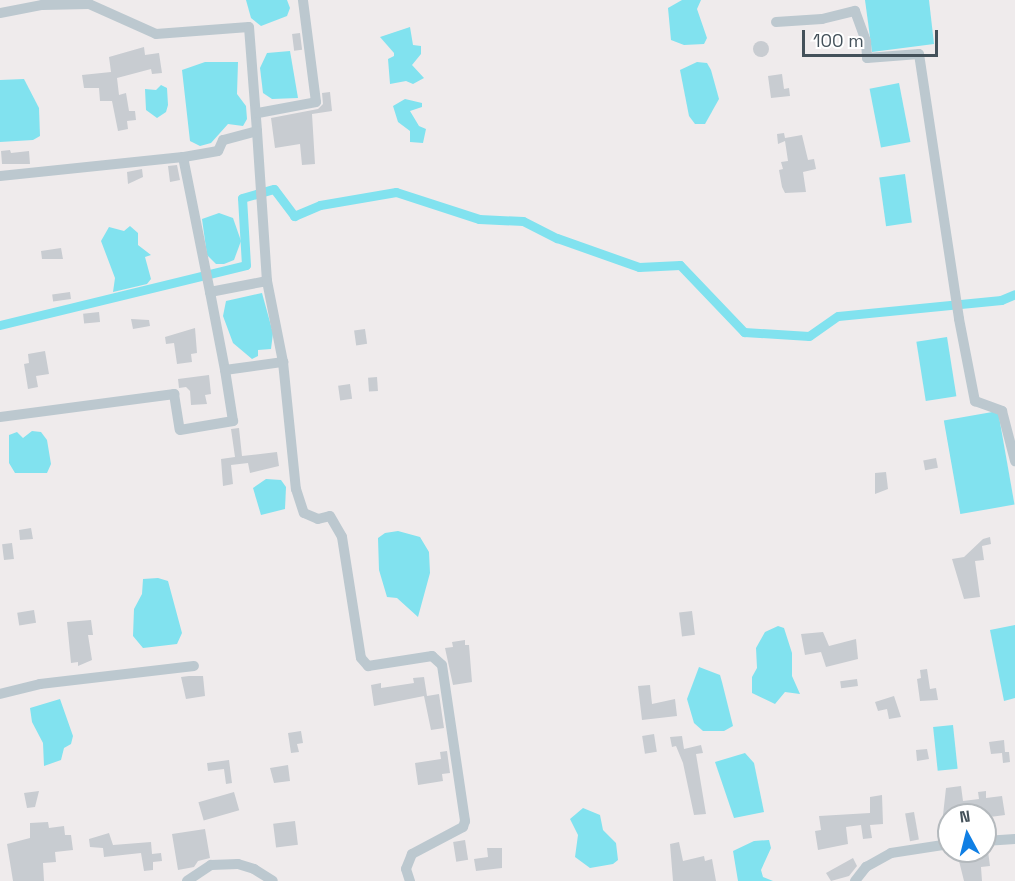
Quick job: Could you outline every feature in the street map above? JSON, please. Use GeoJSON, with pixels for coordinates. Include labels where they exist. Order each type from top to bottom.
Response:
{"type":"FeatureCollection","features":[{"type":"Feature","properties":{"kind":"street"},"geometry":{"type":"LineString","coordinates":[[258,113],[316,102],[303,0]]}},
{"type":"Feature","properties":{"kind":"street"},"geometry":{"type":"LineString","coordinates":[[0,12],[42,5],[89,4],[156,34],[249,27],[258,113],[260,207],[267,281],[283,362],[296,489],[304,513],[318,519],[330,516],[342,537],[361,658],[369,666],[432,656],[442,665],[465,821],[463,827],[412,854],[406,869],[410,881]]}},
{"type":"Feature","properties":{"kind":"street"},"geometry":{"type":"LineString","coordinates":[[776,22],[822,19],[854,5],[866,42],[867,58],[919,54],[956,292],[958,319],[975,401],[1002,411],[1015,461]]}},
{"type":"Feature","properties":{"kind":"street"},"geometry":{"type":"LineString","coordinates":[[0,176],[183,157],[218,151],[222,140],[257,132]]}},
{"type":"Feature","properties":{"kind":"street"},"geometry":{"type":"LineString","coordinates":[[0,417],[174,394],[180,430],[233,421],[183,157]]}},
{"type":"Feature","properties":{"kind":"street"},"geometry":{"type":"LineString","coordinates":[[210,292],[267,281]]}},
{"type":"Feature","properties":{"kind":"street"},"geometry":{"type":"LineString","coordinates":[[225,370],[283,362]]}},
{"type":"Feature","properties":{"kind":"street"},"geometry":{"type":"LineString","coordinates":[[0,693],[40,684],[194,666]]}},
{"type":"Feature","properties":{"kind":"street"},"geometry":{"type":"LineString","coordinates":[[997,840],[1015,839]]}},
{"type":"Feature","properties":{"kind":"street"},"geometry":{"type":"LineString","coordinates":[[855,881],[866,867],[891,853],[937,846]]}},
{"type":"Feature","properties":{"kind":"street"},"geometry":{"type":"LineString","coordinates":[[187,881],[211,865],[238,864],[255,868],[273,881]]}},
{"type":"Feature","properties":{"kind":"water"},"geometry":{"type":"Polygon","coordinates":[[[246,0],[287,0],[290,8],[287,16],[261,26],[251,18],[246,0]]]}},
{"type":"Feature","properties":{"kind":"water"},"geometry":{"type":"Polygon","coordinates":[[[682,0],[701,0],[697,9],[707,38],[704,44],[684,45],[671,40],[668,8],[682,0]]]}},
{"type":"Feature","properties":{"kind":"water"},"geometry":{"type":"Polygon","coordinates":[[[865,0],[929,0],[934,44],[872,52],[865,0]]]}},
{"type":"Feature","properties":{"kind":"water"},"geometry":{"type":"Polygon","coordinates":[[[410,27],[413,45],[421,46],[421,54],[412,65],[424,78],[413,84],[406,81],[390,84],[388,59],[394,56],[394,53],[380,37],[410,27]]]}},
{"type":"Feature","properties":{"kind":"water"},"geometry":{"type":"Polygon","coordinates":[[[290,51],[298,98],[272,99],[263,93],[260,68],[267,53],[290,51]]]}},
{"type":"Feature","properties":{"kind":"water"},"geometry":{"type":"Polygon","coordinates":[[[205,62],[238,62],[237,94],[246,106],[247,119],[243,126],[228,124],[211,143],[200,146],[190,141],[182,70],[205,62]]]}},
{"type":"Feature","properties":{"kind":"water"},"geometry":{"type":"Polygon","coordinates":[[[697,62],[707,63],[719,99],[705,124],[695,124],[689,116],[680,70],[697,62]]]}},
{"type":"Feature","properties":{"kind":"water"},"geometry":{"type":"Polygon","coordinates":[[[24,79],[39,108],[40,136],[33,140],[0,142],[0,80],[24,79]]]}},
{"type":"Feature","properties":{"kind":"water"},"geometry":{"type":"Polygon","coordinates":[[[899,83],[910,142],[881,148],[870,89],[899,83]]]}},
{"type":"Feature","properties":{"kind":"water"},"geometry":{"type":"Polygon","coordinates":[[[161,85],[167,88],[168,105],[166,112],[157,118],[146,110],[145,89],[156,90],[161,85]]]}},
{"type":"Feature","properties":{"kind":"water"},"geometry":{"type":"Polygon","coordinates":[[[405,99],[422,103],[422,107],[410,111],[419,126],[426,129],[423,143],[410,142],[410,131],[398,122],[393,106],[405,99]]]}},
{"type":"Feature","properties":{"kind":"water"},"geometry":{"type":"Polygon","coordinates":[[[905,174],[912,223],[886,226],[879,178],[905,174]]]}},
{"type":"Feature","properties":{"kind":"water"},"geometry":{"type":"Polygon","coordinates":[[[219,213],[233,218],[241,241],[234,260],[224,264],[216,264],[207,255],[202,219],[219,213]]]}},
{"type":"Feature","properties":{"kind":"water"},"geometry":{"type":"Polygon","coordinates":[[[130,226],[138,233],[138,245],[151,255],[145,257],[151,279],[147,284],[113,292],[115,278],[101,241],[109,227],[124,231],[130,226]]]}},
{"type":"Feature","properties":{"kind":"water"},"geometry":{"type":"Polygon","coordinates":[[[262,293],[273,333],[271,349],[258,350],[258,356],[252,359],[233,343],[223,316],[226,301],[262,293]]]}},
{"type":"Feature","properties":{"kind":"water"},"geometry":{"type":"Polygon","coordinates":[[[947,337],[956,396],[926,401],[916,342],[947,337]]]}},
{"type":"Feature","properties":{"kind":"water"},"geometry":{"type":"Polygon","coordinates":[[[998,411],[1014,505],[960,514],[944,421],[998,411]]]}},
{"type":"Feature","properties":{"kind":"water"},"geometry":{"type":"Polygon","coordinates":[[[32,431],[41,432],[47,440],[51,464],[47,473],[15,473],[9,463],[9,435],[17,432],[23,438],[32,431]]]}},
{"type":"Feature","properties":{"kind":"water"},"geometry":{"type":"Polygon","coordinates":[[[266,479],[281,480],[286,487],[285,509],[261,515],[253,488],[266,479]]]}},
{"type":"Feature","properties":{"kind":"water"},"geometry":{"type":"Polygon","coordinates":[[[398,531],[420,537],[429,552],[430,573],[418,617],[397,598],[387,597],[379,570],[378,538],[385,533],[398,531]]]}},
{"type":"Feature","properties":{"kind":"water"},"geometry":{"type":"Polygon","coordinates":[[[158,578],[168,581],[182,633],[177,644],[143,648],[133,636],[134,609],[142,594],[143,579],[158,578]]]}},
{"type":"Feature","properties":{"kind":"water"},"geometry":{"type":"Polygon","coordinates":[[[1015,625],[1015,698],[1004,701],[990,630],[1015,625]]]}},
{"type":"Feature","properties":{"kind":"water"},"geometry":{"type":"Polygon","coordinates":[[[778,626],[784,628],[792,653],[792,676],[800,694],[785,692],[775,704],[752,693],[752,677],[757,668],[756,648],[765,632],[778,626]]]}},
{"type":"Feature","properties":{"kind":"water"},"geometry":{"type":"Polygon","coordinates":[[[699,667],[720,675],[733,726],[724,731],[703,731],[694,723],[687,699],[699,667]]]}},
{"type":"Feature","properties":{"kind":"water"},"geometry":{"type":"Polygon","coordinates":[[[60,699],[73,736],[71,744],[64,748],[61,760],[44,766],[43,743],[32,722],[30,708],[60,699]]]}},
{"type":"Feature","properties":{"kind":"water"},"geometry":{"type":"Polygon","coordinates":[[[953,725],[958,769],[938,771],[933,727],[953,725]]]}},
{"type":"Feature","properties":{"kind":"water"},"geometry":{"type":"Polygon","coordinates":[[[745,753],[754,763],[764,812],[734,818],[715,762],[745,753]]]}},
{"type":"Feature","properties":{"kind":"water"},"geometry":{"type":"Polygon","coordinates":[[[583,808],[600,815],[603,830],[616,843],[618,860],[613,864],[590,868],[575,857],[578,835],[570,819],[583,808]]]}},
{"type":"Feature","properties":{"kind":"water"},"geometry":{"type":"Polygon","coordinates":[[[769,840],[771,848],[761,870],[763,877],[773,881],[738,881],[733,851],[754,841],[769,840]]]}},
{"type":"Feature","properties":{"kind":"building"},"geometry":{"type":"Polygon","coordinates":[[[300,33],[302,50],[294,51],[292,34],[300,33]]]}},
{"type":"Feature","properties":{"kind":"building"},"geometry":{"type":"Polygon","coordinates":[[[761,41],[767,43],[769,49],[767,55],[761,57],[755,55],[753,49],[755,43],[761,41]]]}},
{"type":"Feature","properties":{"kind":"building"},"geometry":{"type":"Polygon","coordinates":[[[144,47],[145,55],[159,53],[162,73],[152,74],[151,69],[117,78],[119,95],[126,93],[129,111],[135,111],[136,120],[127,121],[128,129],[118,131],[112,101],[100,101],[99,88],[84,88],[82,75],[111,72],[109,57],[144,47]]]}},
{"type":"Feature","properties":{"kind":"building"},"geometry":{"type":"Polygon","coordinates":[[[782,74],[784,89],[789,88],[790,96],[771,98],[768,76],[782,74]]]}},
{"type":"Feature","properties":{"kind":"building"},"geometry":{"type":"Polygon","coordinates":[[[330,92],[332,111],[312,114],[315,164],[302,165],[300,144],[275,148],[271,118],[318,109],[323,104],[322,93],[330,92]]]}},
{"type":"Feature","properties":{"kind":"building"},"geometry":{"type":"Polygon","coordinates":[[[784,133],[785,138],[802,135],[808,160],[814,159],[816,169],[803,172],[806,192],[785,193],[782,187],[779,170],[783,169],[781,162],[788,161],[785,141],[778,144],[777,134],[784,133]]]}},
{"type":"Feature","properties":{"kind":"building"},"geometry":{"type":"Polygon","coordinates":[[[10,150],[11,153],[29,151],[30,164],[2,164],[1,151],[10,150]]]}},
{"type":"Feature","properties":{"kind":"building"},"geometry":{"type":"Polygon","coordinates":[[[177,165],[180,180],[170,182],[168,166],[177,165]]]}},
{"type":"Feature","properties":{"kind":"building"},"geometry":{"type":"Polygon","coordinates":[[[142,169],[143,177],[128,184],[127,172],[142,169]]]}},
{"type":"Feature","properties":{"kind":"building"},"geometry":{"type":"Polygon","coordinates":[[[61,248],[63,259],[42,259],[41,251],[61,248]]]}},
{"type":"Feature","properties":{"kind":"building"},"geometry":{"type":"Polygon","coordinates":[[[70,292],[71,299],[53,301],[52,295],[70,292]]]}},
{"type":"Feature","properties":{"kind":"building"},"geometry":{"type":"Polygon","coordinates":[[[99,312],[100,322],[84,324],[83,314],[99,312]]]}},
{"type":"Feature","properties":{"kind":"building"},"geometry":{"type":"Polygon","coordinates":[[[131,319],[149,320],[150,326],[133,329],[131,319]]]}},
{"type":"Feature","properties":{"kind":"building"},"geometry":{"type":"Polygon","coordinates":[[[195,328],[197,353],[191,354],[192,362],[177,364],[174,343],[166,344],[165,337],[195,328]]]}},
{"type":"Feature","properties":{"kind":"building"},"geometry":{"type":"Polygon","coordinates":[[[365,329],[367,344],[356,345],[354,331],[365,329]]]}},
{"type":"Feature","properties":{"kind":"building"},"geometry":{"type":"Polygon","coordinates":[[[45,351],[49,374],[36,376],[38,387],[28,389],[24,364],[29,363],[28,354],[45,351]]]}},
{"type":"Feature","properties":{"kind":"building"},"geometry":{"type":"Polygon","coordinates":[[[209,375],[211,394],[205,395],[207,404],[191,405],[190,391],[186,387],[179,388],[178,379],[209,375]]]}},
{"type":"Feature","properties":{"kind":"building"},"geometry":{"type":"Polygon","coordinates":[[[377,377],[378,391],[369,392],[368,378],[377,377]]]}},
{"type":"Feature","properties":{"kind":"building"},"geometry":{"type":"Polygon","coordinates":[[[350,384],[352,399],[340,401],[338,386],[350,384]]]}},
{"type":"Feature","properties":{"kind":"building"},"geometry":{"type":"Polygon","coordinates":[[[239,428],[242,456],[277,452],[279,466],[250,473],[248,463],[231,465],[233,484],[223,486],[221,459],[235,457],[231,429],[239,428]]]}},
{"type":"Feature","properties":{"kind":"building"},"geometry":{"type":"Polygon","coordinates":[[[936,458],[938,468],[925,470],[923,460],[936,458]]]}},
{"type":"Feature","properties":{"kind":"building"},"geometry":{"type":"Polygon","coordinates":[[[886,472],[888,489],[875,494],[875,473],[886,472]]]}},
{"type":"Feature","properties":{"kind":"building"},"geometry":{"type":"Polygon","coordinates":[[[31,528],[33,539],[20,540],[19,530],[31,528]]]}},
{"type":"Feature","properties":{"kind":"building"},"geometry":{"type":"Polygon","coordinates":[[[990,537],[991,544],[982,546],[984,560],[975,561],[980,597],[964,599],[952,559],[964,557],[983,539],[990,537]]]}},
{"type":"Feature","properties":{"kind":"building"},"geometry":{"type":"Polygon","coordinates":[[[12,543],[14,559],[4,560],[2,544],[12,543]]]}},
{"type":"Feature","properties":{"kind":"building"},"geometry":{"type":"Polygon","coordinates":[[[34,610],[36,623],[19,625],[17,613],[34,610]]]}},
{"type":"Feature","properties":{"kind":"building"},"geometry":{"type":"Polygon","coordinates":[[[692,611],[695,635],[682,636],[679,613],[692,611]]]}},
{"type":"Feature","properties":{"kind":"building"},"geometry":{"type":"Polygon","coordinates":[[[91,620],[93,635],[88,635],[92,660],[78,666],[78,662],[71,663],[67,622],[91,620]]]}},
{"type":"Feature","properties":{"kind":"building"},"geometry":{"type":"Polygon","coordinates":[[[823,632],[829,646],[856,639],[858,659],[826,667],[821,652],[805,655],[801,634],[823,632]]]}},
{"type":"Feature","properties":{"kind":"building"},"geometry":{"type":"Polygon","coordinates":[[[465,640],[465,645],[469,645],[472,682],[453,685],[445,648],[453,647],[452,642],[465,640]]]}},
{"type":"Feature","properties":{"kind":"building"},"geometry":{"type":"Polygon","coordinates":[[[927,669],[930,689],[936,688],[938,700],[920,701],[917,679],[921,678],[920,670],[927,669]]]}},
{"type":"Feature","properties":{"kind":"building"},"geometry":{"type":"Polygon","coordinates":[[[203,676],[205,696],[186,699],[181,677],[203,676]]]}},
{"type":"Feature","properties":{"kind":"building"},"geometry":{"type":"Polygon","coordinates":[[[424,677],[427,696],[439,694],[444,728],[431,730],[424,696],[374,706],[371,685],[381,683],[381,688],[414,683],[413,678],[424,677]]]}},
{"type":"Feature","properties":{"kind":"building"},"geometry":{"type":"Polygon","coordinates":[[[857,679],[858,686],[841,688],[840,681],[857,679]]]}},
{"type":"Feature","properties":{"kind":"building"},"geometry":{"type":"Polygon","coordinates":[[[650,685],[652,704],[675,699],[677,716],[642,720],[638,686],[650,685]]]}},
{"type":"Feature","properties":{"kind":"building"},"geometry":{"type":"Polygon","coordinates":[[[894,696],[901,717],[889,719],[887,709],[878,711],[875,702],[894,696]]]}},
{"type":"Feature","properties":{"kind":"building"},"geometry":{"type":"Polygon","coordinates":[[[301,731],[303,743],[297,744],[299,752],[291,753],[288,733],[301,731]]]}},
{"type":"Feature","properties":{"kind":"building"},"geometry":{"type":"Polygon","coordinates":[[[654,734],[657,752],[645,754],[642,736],[654,734]]]}},
{"type":"Feature","properties":{"kind":"building"},"geometry":{"type":"Polygon","coordinates":[[[682,736],[684,749],[701,745],[703,753],[696,754],[706,814],[694,815],[683,763],[676,746],[672,747],[670,737],[682,736]]]}},
{"type":"Feature","properties":{"kind":"building"},"geometry":{"type":"Polygon","coordinates":[[[1004,740],[1005,752],[1009,752],[1010,762],[1003,763],[1002,753],[991,754],[989,742],[1004,740]]]}},
{"type":"Feature","properties":{"kind":"building"},"geometry":{"type":"Polygon","coordinates":[[[927,749],[929,759],[917,761],[916,750],[927,749]]]}},
{"type":"Feature","properties":{"kind":"building"},"geometry":{"type":"Polygon","coordinates":[[[447,751],[450,773],[442,774],[443,781],[418,785],[415,763],[441,759],[440,752],[447,751]]]}},
{"type":"Feature","properties":{"kind":"building"},"geometry":{"type":"Polygon","coordinates":[[[229,760],[232,783],[226,784],[224,769],[208,771],[207,763],[229,760]]]}},
{"type":"Feature","properties":{"kind":"building"},"geometry":{"type":"Polygon","coordinates":[[[288,765],[290,781],[274,783],[270,768],[288,765]]]}},
{"type":"Feature","properties":{"kind":"building"},"geometry":{"type":"Polygon","coordinates":[[[961,786],[963,801],[979,799],[978,792],[986,791],[986,798],[1002,796],[1005,815],[997,816],[997,803],[944,803],[946,788],[961,786]]]}},
{"type":"Feature","properties":{"kind":"building"},"geometry":{"type":"Polygon","coordinates":[[[39,791],[35,807],[27,808],[24,793],[39,791]]]}},
{"type":"Feature","properties":{"kind":"building"},"geometry":{"type":"Polygon","coordinates":[[[234,792],[239,810],[204,820],[198,802],[234,792]]]}},
{"type":"Feature","properties":{"kind":"building"},"geometry":{"type":"Polygon","coordinates":[[[882,795],[883,824],[870,825],[872,838],[863,839],[861,825],[846,827],[848,844],[818,850],[815,831],[821,830],[819,816],[870,813],[870,797],[882,795]]]}},
{"type":"Feature","properties":{"kind":"building"},"geometry":{"type":"Polygon","coordinates":[[[914,812],[919,840],[910,841],[905,814],[914,812]]]}},
{"type":"Feature","properties":{"kind":"building"},"geometry":{"type":"Polygon","coordinates":[[[295,821],[298,845],[276,848],[273,824],[295,821]]]}},
{"type":"Feature","properties":{"kind":"building"},"geometry":{"type":"Polygon","coordinates":[[[48,822],[49,828],[64,826],[65,835],[71,835],[73,850],[55,852],[56,862],[43,863],[44,881],[13,881],[7,844],[30,838],[30,823],[48,822]]]}},
{"type":"Feature","properties":{"kind":"building"},"geometry":{"type":"Polygon","coordinates":[[[205,829],[210,858],[198,861],[194,867],[178,870],[172,834],[205,829]]]}},
{"type":"Feature","properties":{"kind":"building"},"geometry":{"type":"Polygon","coordinates":[[[109,833],[113,845],[151,842],[152,854],[161,853],[162,861],[153,862],[153,870],[144,871],[141,853],[104,857],[103,848],[90,847],[89,839],[109,833]]]}},
{"type":"Feature","properties":{"kind":"building"},"geometry":{"type":"Polygon","coordinates":[[[465,840],[468,860],[456,862],[453,842],[465,840]]]}},
{"type":"Feature","properties":{"kind":"building"},"geometry":{"type":"Polygon","coordinates":[[[679,842],[683,861],[704,856],[705,861],[712,859],[716,881],[673,881],[670,844],[679,842]]]}},
{"type":"Feature","properties":{"kind":"building"},"geometry":{"type":"Polygon","coordinates":[[[487,848],[502,848],[502,868],[476,871],[474,859],[488,857],[487,848]]]}},
{"type":"Feature","properties":{"kind":"building"},"geometry":{"type":"Polygon","coordinates":[[[853,858],[857,866],[849,876],[831,881],[826,873],[853,858]]]}},
{"type":"Feature","properties":{"kind":"building"},"geometry":{"type":"Polygon","coordinates":[[[960,863],[990,863],[990,866],[981,867],[982,881],[964,881],[960,863]]]}},
{"type":"Feature","properties":{"kind":"waterway"},"geometry":{"type":"LineString","coordinates":[[0,325],[246,265],[242,198],[274,189],[294,216],[320,205],[396,192],[479,219],[523,221],[557,238],[639,267],[680,265],[744,332],[809,336],[838,316],[1001,300],[1015,294]]}}]}
